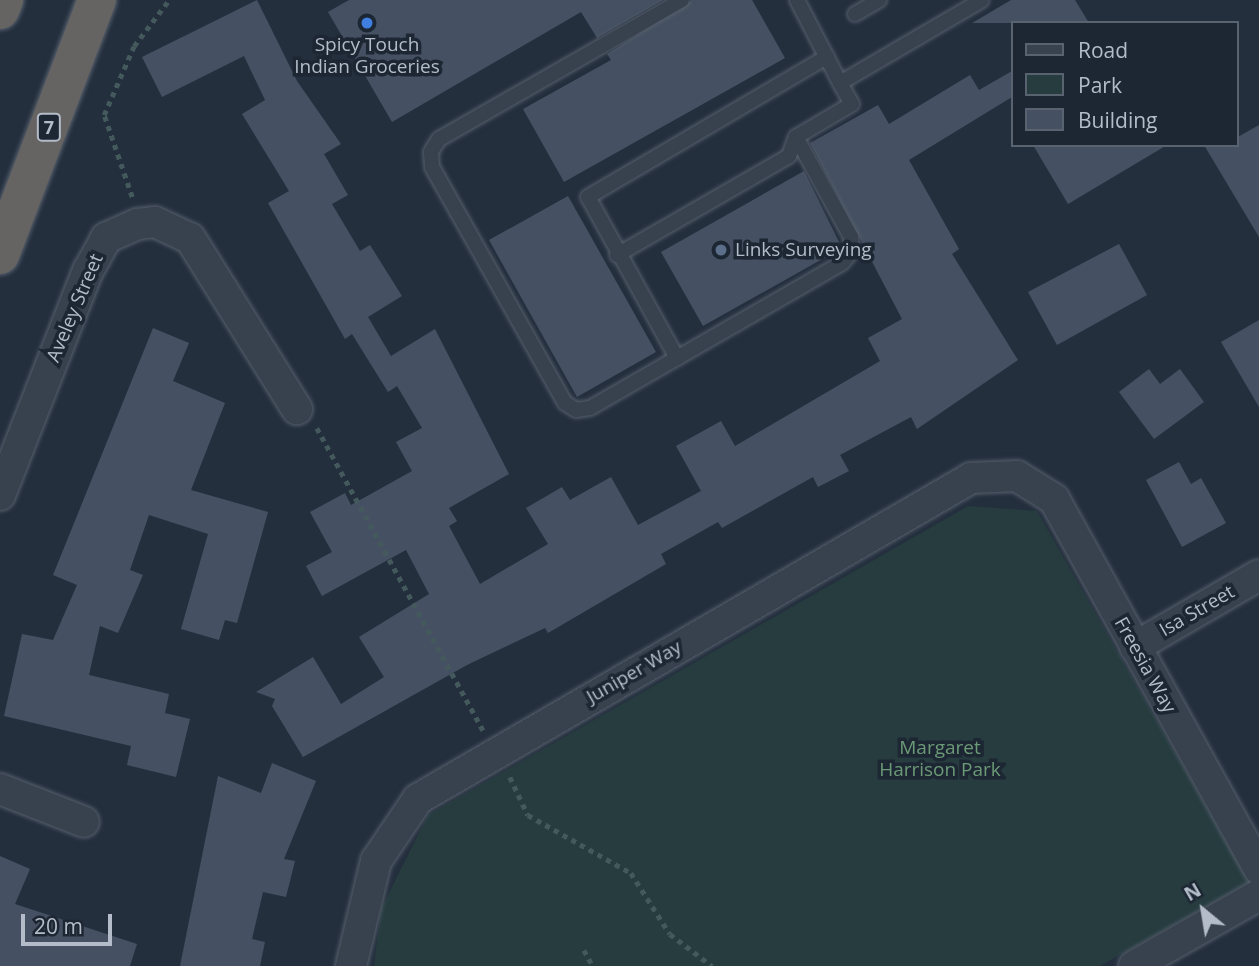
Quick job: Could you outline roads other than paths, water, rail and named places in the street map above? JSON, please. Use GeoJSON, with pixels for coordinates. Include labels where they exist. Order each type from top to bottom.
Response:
{"type":"FeatureCollection","features":[{"type":"Feature","properties":{"kind":"highway"},"geometry":{"type":"LineString","coordinates":[[0,10],[4,0]]}},
{"type":"Feature","properties":{"kind":"highway","name":"7"},"geometry":{"type":"LineString","coordinates":[[0,255],[97,0]]}},
{"type":"Feature","properties":{"kind":"street","name":"Aveley Street"},"geometry":{"type":"LineString","coordinates":[[0,495],[88,271],[106,238],[138,224],[155,222],[190,238],[297,410]]}},
{"type":"Feature","properties":{"kind":"street","name":"Freesia Way"},"geometry":{"type":"LineString","coordinates":[[1017,476],[1054,499],[1259,869]]}},
{"type":"Feature","properties":{"kind":"street","name":"Juniper Way"},"geometry":{"type":"LineString","coordinates":[[351,966],[376,861],[418,799],[971,478],[1017,476]]}},
{"type":"Feature","properties":{"kind":"street","name":"Isa Street"},"geometry":{"type":"LineString","coordinates":[[1135,647],[1259,575]]}},
{"type":"Feature","properties":{"kind":"street"},"geometry":{"type":"LineString","coordinates":[[0,789],[84,822]]}},
{"type":"Feature","properties":{"kind":"street"},"geometry":{"type":"LineString","coordinates":[[1134,966],[1259,895]]}},
{"type":"Feature","properties":{"kind":"lane"},"geometry":{"type":"LineString","coordinates":[[682,0],[439,139],[431,152],[432,167],[565,402],[576,410],[590,408],[842,263],[852,251],[851,237],[796,137]]}},
{"type":"Feature","properties":{"kind":"lane"},"geometry":{"type":"LineString","coordinates":[[617,255],[789,156],[796,137],[852,104],[797,0]]}},
{"type":"Feature","properties":{"kind":"lane"},"geometry":{"type":"LineString","coordinates":[[855,14],[879,0]]}},
{"type":"Feature","properties":{"kind":"lane"},"geometry":{"type":"LineString","coordinates":[[840,83],[982,0]]}},
{"type":"Feature","properties":{"kind":"lane"},"geometry":{"type":"LineString","coordinates":[[677,358],[589,206],[592,191],[827,58]]}},
{"type":"Feature","properties":{"kind":"place","name":"Spicy Touch Indian Groceries"},"geometry":{"type":"Point","coordinates":[367,23]}},
{"type":"Feature","properties":{"kind":"place","name":"Links Surveying"},"geometry":{"type":"Point","coordinates":[721,250]}},
{"type":"Feature","properties":{"kind":"park label","name":"Margaret Harrison Park"},"geometry":{"type":"Point","coordinates":[940,759]}}]}
